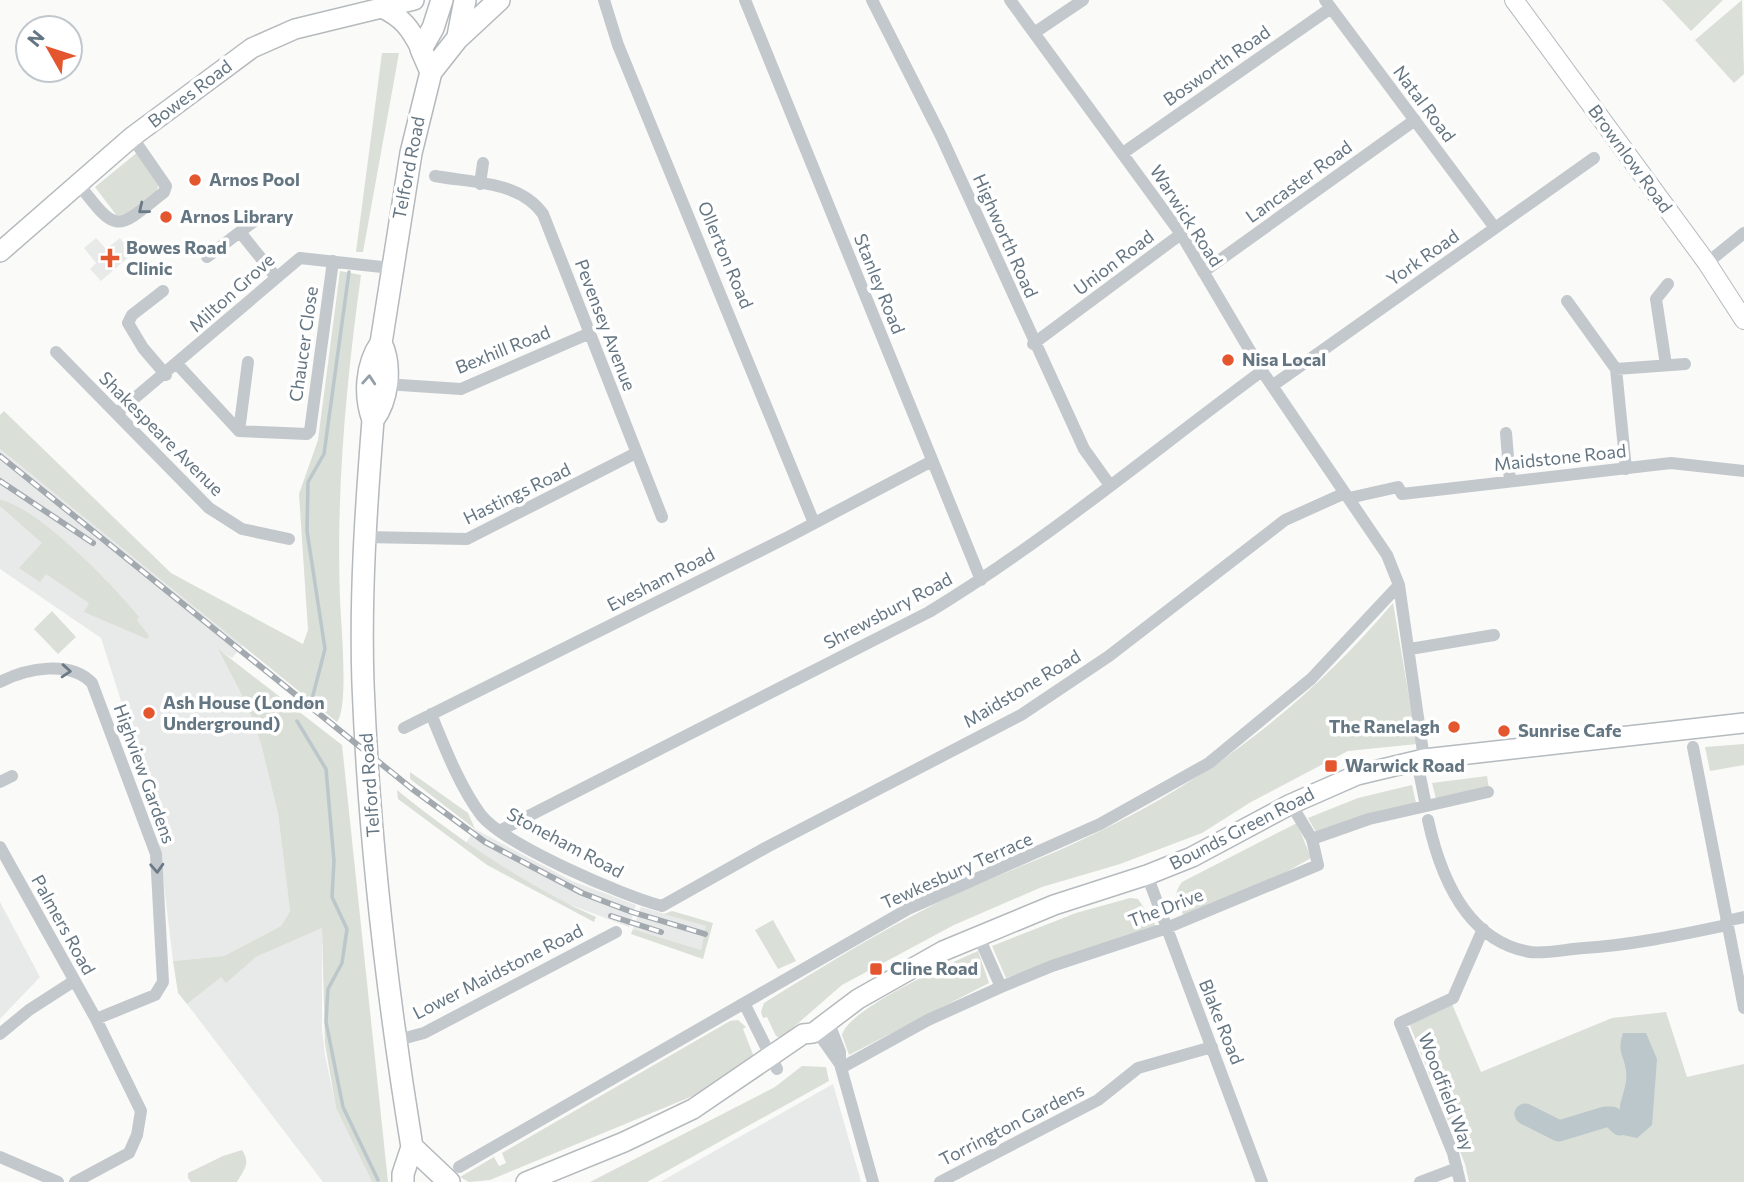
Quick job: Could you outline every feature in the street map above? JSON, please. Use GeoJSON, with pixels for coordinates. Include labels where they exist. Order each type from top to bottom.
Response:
{"type":"FeatureCollection","features":[{"type":"Feature","properties":{"kind":"highway"},"geometry":{"type":"LineString","coordinates":[[442,0],[433,28],[421,49],[431,72],[457,39],[499,0]]}},
{"type":"Feature","properties":{"kind":"highway"},"geometry":{"type":"LineString","coordinates":[[457,39],[464,0]]}},
{"type":"Feature","properties":{"kind":"highway","name":"Telford Road"},"geometry":{"type":"LineString","coordinates":[[430,1182],[419,1154],[394,1041],[368,773],[363,683],[364,537],[373,420],[367,404],[370,358],[381,343],[391,268],[416,127],[431,72]]}},
{"type":"Feature","properties":{"kind":"highway","name":"Telford Road"},"geometry":{"type":"LineString","coordinates":[[373,420],[383,406],[388,358],[381,343]]}},
{"type":"Feature","properties":{"kind":"highway"},"geometry":{"type":"LineString","coordinates":[[419,1154],[454,1175]]}},
{"type":"Feature","properties":{"kind":"highway","name":"Telford Road"},"geometry":{"type":"LineString","coordinates":[[404,1182],[403,1174],[419,1154]]}},
{"type":"Feature","properties":{"kind":"main road","name":"Bowes Road"},"geometry":{"type":"LineString","coordinates":[[0,252],[77,182],[132,138],[205,82],[273,37],[414,0]]}},
{"type":"Feature","properties":{"kind":"main road","name":"Brownlow Road"},"geometry":{"type":"LineString","coordinates":[[1514,0],[1707,263],[1744,320]]}},
{"type":"Feature","properties":{"kind":"main road"},"geometry":{"type":"LineString","coordinates":[[382,8],[401,17],[410,26],[421,49]]}},
{"type":"Feature","properties":{"kind":"main road","name":"Bounds Green Road"},"geometry":{"type":"LineString","coordinates":[[534,1180],[693,1109],[724,1102],[774,1063],[807,1046],[819,1028],[903,972],[978,935],[1054,905],[1147,875],[1192,857],[1291,804],[1357,775],[1420,760],[1744,723]]}},
{"type":"Feature","properties":{"kind":"street","name":"Ollerton Road"},"geometry":{"type":"LineString","coordinates":[[604,0],[618,45],[814,523]]}},
{"type":"Feature","properties":{"kind":"street","name":"Stanley Road"},"geometry":{"type":"LineString","coordinates":[[745,0],[981,580]]}},
{"type":"Feature","properties":{"kind":"street","name":"Highworth Road"},"geometry":{"type":"LineString","coordinates":[[872,0],[941,136],[1084,449],[1109,484]]}},
{"type":"Feature","properties":{"kind":"street","name":"Warwick Road"},"geometry":{"type":"LineString","coordinates":[[1010,0],[1181,234],[1262,371],[1393,566],[1399,585]]}},
{"type":"Feature","properties":{"kind":"street"},"geometry":{"type":"LineString","coordinates":[[1034,33],[1083,0]]}},
{"type":"Feature","properties":{"kind":"street","name":"Natal Road"},"geometry":{"type":"LineString","coordinates":[[1329,4],[1495,228]]}},
{"type":"Feature","properties":{"kind":"street","name":"Bosworth Road"},"geometry":{"type":"LineString","coordinates":[[1123,153],[1329,4]]}},
{"type":"Feature","properties":{"kind":"street","name":"Lancaster Road"},"geometry":{"type":"LineString","coordinates":[[1203,272],[1415,120]]}},
{"type":"Feature","properties":{"kind":"street"},"geometry":{"type":"LineString","coordinates":[[77,182],[106,219],[117,223],[129,220],[164,192],[166,186],[132,138]]}},
{"type":"Feature","properties":{"kind":"street","name":"York Road"},"geometry":{"type":"LineString","coordinates":[[1272,386],[1594,158]]}},
{"type":"Feature","properties":{"kind":"street"},"geometry":{"type":"LineString","coordinates":[[480,184],[483,163]]}},
{"type":"Feature","properties":{"kind":"street","name":"Pevensey Avenue"},"geometry":{"type":"LineString","coordinates":[[435,176],[516,191],[532,198],[543,214],[662,517]]}},
{"type":"Feature","properties":{"kind":"street"},"geometry":{"type":"LineString","coordinates":[[207,257],[253,222]]}},
{"type":"Feature","properties":{"kind":"street"},"geometry":{"type":"LineString","coordinates":[[240,232],[276,277]]}},
{"type":"Feature","properties":{"kind":"street"},"geometry":{"type":"LineString","coordinates":[[1707,263],[1744,233]]}},
{"type":"Feature","properties":{"kind":"street","name":"Union Road"},"geometry":{"type":"LineString","coordinates":[[1034,344],[1181,234]]}},
{"type":"Feature","properties":{"kind":"street","name":"Milton Grove"},"geometry":{"type":"LineString","coordinates":[[117,413],[178,365],[300,258],[391,268]]}},
{"type":"Feature","properties":{"kind":"street","name":"Chaucer Close"},"geometry":{"type":"LineString","coordinates":[[239,431],[307,434],[310,431],[333,261]]}},
{"type":"Feature","properties":{"kind":"street"},"geometry":{"type":"LineString","coordinates":[[1666,365],[1656,299],[1668,284]]}},
{"type":"Feature","properties":{"kind":"street"},"geometry":{"type":"LineString","coordinates":[[163,292],[132,315],[128,323],[143,348],[166,375]]}},
{"type":"Feature","properties":{"kind":"street"},"geometry":{"type":"LineString","coordinates":[[1567,302],[1616,369],[1626,469]]}},
{"type":"Feature","properties":{"kind":"street","name":"Bexhill Road"},"geometry":{"type":"LineString","coordinates":[[385,384],[461,389],[590,333]]}},
{"type":"Feature","properties":{"kind":"street","name":"Shakespeare Avenue"},"geometry":{"type":"LineString","coordinates":[[56,352],[222,518],[242,529],[289,539]]}},
{"type":"Feature","properties":{"kind":"street"},"geometry":{"type":"LineString","coordinates":[[239,431],[248,362]]}},
{"type":"Feature","properties":{"kind":"street"},"geometry":{"type":"LineString","coordinates":[[1616,369],[1685,364]]}},
{"type":"Feature","properties":{"kind":"street"},"geometry":{"type":"LineString","coordinates":[[178,365],[239,431]]}},
{"type":"Feature","properties":{"kind":"street","name":"Shrewsbury Road"},"geometry":{"type":"LineString","coordinates":[[499,831],[929,612],[981,580],[1262,371]]}},
{"type":"Feature","properties":{"kind":"street"},"geometry":{"type":"LineString","coordinates":[[1506,433],[1510,481]]}},
{"type":"Feature","properties":{"kind":"street","name":"Hastings Road"},"geometry":{"type":"LineString","coordinates":[[364,537],[467,539],[636,453]]}},
{"type":"Feature","properties":{"kind":"street","name":"Evesham Road"},"geometry":{"type":"LineString","coordinates":[[404,727],[814,523],[932,461]]}},
{"type":"Feature","properties":{"kind":"street","name":"Maidstone Road"},"geometry":{"type":"LineString","coordinates":[[662,906],[767,847],[1021,715],[1109,656],[1285,520],[1347,496],[1382,488],[1398,487],[1402,494],[1691,463],[1744,471]]}},
{"type":"Feature","properties":{"kind":"street"},"geometry":{"type":"LineString","coordinates":[[1399,585],[1410,649],[1426,806]]}},
{"type":"Feature","properties":{"kind":"street","name":"Tewkesbury Terrace"},"geometry":{"type":"LineString","coordinates":[[454,1175],[908,909],[1100,824],[1209,763],[1311,679],[1399,585]]}},
{"type":"Feature","properties":{"kind":"street"},"geometry":{"type":"LineString","coordinates":[[1410,649],[1494,635]]}},
{"type":"Feature","properties":{"kind":"street","name":"Highview Gardens"},"geometry":{"type":"LineString","coordinates":[[0,682],[33,671],[73,669],[92,684],[156,854],[163,982],[155,995],[96,1019]]}},
{"type":"Feature","properties":{"kind":"street","name":"Stoneham Road"},"geometry":{"type":"LineString","coordinates":[[431,714],[470,796],[482,816],[499,831],[609,888],[662,906]]}},
{"type":"Feature","properties":{"kind":"street"},"geometry":{"type":"LineString","coordinates":[[1693,747],[1744,1008]]}},
{"type":"Feature","properties":{"kind":"street"},"geometry":{"type":"LineString","coordinates":[[1291,804],[1312,839],[1369,819],[1489,792]]}},
{"type":"Feature","properties":{"kind":"street"},"geometry":{"type":"LineString","coordinates":[[1428,820],[1447,886],[1462,909],[1483,929],[1509,944],[1531,952],[1623,945],[1744,917]]}},
{"type":"Feature","properties":{"kind":"street","name":"The Drive"},"geometry":{"type":"LineString","coordinates":[[841,1066],[928,1020],[1001,987],[1052,966],[1164,929],[1318,865],[1312,839]]}},
{"type":"Feature","properties":{"kind":"street","name":"Palmers Road"},"geometry":{"type":"LineString","coordinates":[[0,847],[96,1019],[141,1111],[137,1135],[129,1153],[75,1182]]}},
{"type":"Feature","properties":{"kind":"street","name":"Blake Road"},"geometry":{"type":"LineString","coordinates":[[1147,875],[1164,929],[1212,1047],[1262,1182]]}},
{"type":"Feature","properties":{"kind":"street","name":"Woodfield Way"},"geometry":{"type":"LineString","coordinates":[[1460,1182],[1457,1168],[1400,1023],[1453,998],[1483,929]]}},
{"type":"Feature","properties":{"kind":"street","name":"Lower Maidstone Road"},"geometry":{"type":"LineString","coordinates":[[394,1041],[424,1033],[617,932]]}},
{"type":"Feature","properties":{"kind":"street"},"geometry":{"type":"LineString","coordinates":[[978,935],[1001,987]]}},
{"type":"Feature","properties":{"kind":"street"},"geometry":{"type":"LineString","coordinates":[[0,1034],[29,1010],[74,981]]}},
{"type":"Feature","properties":{"kind":"street"},"geometry":{"type":"LineString","coordinates":[[745,1005],[774,1063]]}},
{"type":"Feature","properties":{"kind":"street"},"geometry":{"type":"LineString","coordinates":[[819,1028],[840,1052],[841,1066],[873,1182]]}},
{"type":"Feature","properties":{"kind":"street","name":"Torrington Gardens"},"geometry":{"type":"LineString","coordinates":[[940,1182],[1098,1100],[1138,1068],[1212,1047]]}},
{"type":"Feature","properties":{"kind":"street"},"geometry":{"type":"LineString","coordinates":[[0,1157],[58,1182]]}},
{"type":"Feature","properties":{"kind":"street"},"geometry":{"type":"LineString","coordinates":[[1420,1182],[1457,1168]]}},
{"type":"Feature","properties":{"kind":"shaded area"},"geometry":{"type":"Polygon","coordinates":[[[1662,0],[1723,0],[1691,31],[1662,0]]]}},
{"type":"Feature","properties":{"kind":"shaded area"},"geometry":{"type":"Polygon","coordinates":[[[1742,0],[1744,74],[1734,83],[1695,40],[1742,0]]]}},
{"type":"Feature","properties":{"kind":"shaded area"},"geometry":{"type":"Polygon","coordinates":[[[382,53],[399,53],[363,252],[356,252],[382,53]]]}},
{"type":"Feature","properties":{"kind":"shaded area"},"geometry":{"type":"Polygon","coordinates":[[[139,151],[159,185],[142,205],[117,216],[95,187],[139,151]]]}},
{"type":"Feature","properties":{"kind":"shaded area","name":"Bowes Road Clinic"},"geometry":{"type":"Polygon","coordinates":[[[96,238],[106,249],[120,238],[132,254],[101,281],[90,269],[96,263],[84,248],[96,238]]]}},
{"type":"Feature","properties":{"kind":"shaded area"},"geometry":{"type":"Polygon","coordinates":[[[340,271],[361,275],[341,478],[339,559],[343,700],[337,722],[0,449],[0,415],[4,411],[171,573],[303,644],[308,630],[299,494],[318,440],[340,271]]]}},
{"type":"Feature","properties":{"kind":"shaded area"},"geometry":{"type":"Polygon","coordinates":[[[0,449],[243,645],[232,658],[219,651],[248,707],[261,744],[278,814],[290,911],[281,926],[224,956],[173,961],[159,843],[146,779],[101,638],[0,569],[0,449]]]}},
{"type":"Feature","properties":{"kind":"shaded area"},"geometry":{"type":"Polygon","coordinates":[[[0,500],[34,517],[74,550],[139,617],[137,620],[149,636],[147,639],[84,612],[89,603],[46,574],[40,582],[19,568],[42,543],[0,506],[0,500]]]}},
{"type":"Feature","properties":{"kind":"shaded area"},"geometry":{"type":"Polygon","coordinates":[[[1393,603],[1417,744],[1348,751],[1251,802],[1202,833],[1120,864],[1042,887],[954,925],[842,985],[781,1038],[776,1036],[767,1017],[763,1018],[761,1012],[764,1003],[886,930],[936,903],[1098,832],[1181,787],[1258,733],[1294,703],[1329,672],[1393,603]]]}},
{"type":"Feature","properties":{"kind":"shaded area"},"geometry":{"type":"Polygon","coordinates":[[[52,611],[76,637],[58,654],[34,629],[52,611]]]}},
{"type":"Feature","properties":{"kind":"shaded area"},"geometry":{"type":"Polygon","coordinates":[[[218,649],[342,745],[388,1182],[372,1182],[336,1108],[325,1044],[322,928],[256,957],[226,983],[221,977],[187,1004],[178,993],[173,961],[224,956],[281,926],[290,911],[278,814],[261,744],[248,707],[218,649]]]}},
{"type":"Feature","properties":{"kind":"shaded area"},"geometry":{"type":"Polygon","coordinates":[[[1744,744],[1744,765],[1710,771],[1705,747],[1744,744]]]}},
{"type":"Feature","properties":{"kind":"shaded area"},"geometry":{"type":"Polygon","coordinates":[[[410,772],[468,813],[475,829],[410,779],[410,772]]]}},
{"type":"Feature","properties":{"kind":"shaded area"},"geometry":{"type":"Polygon","coordinates":[[[1487,776],[1489,789],[1436,799],[1432,783],[1487,776]]]}},
{"type":"Feature","properties":{"kind":"shaded area"},"geometry":{"type":"Polygon","coordinates":[[[1412,785],[1416,803],[1316,832],[1308,818],[1358,798],[1412,785]]]}},
{"type":"Feature","properties":{"kind":"shaded area"},"geometry":{"type":"Polygon","coordinates":[[[397,790],[491,859],[542,890],[596,917],[594,922],[487,865],[398,799],[397,790]]]}},
{"type":"Feature","properties":{"kind":"shaded area"},"geometry":{"type":"Polygon","coordinates":[[[1297,823],[1311,858],[1279,876],[1184,916],[1176,895],[1182,882],[1297,823]]]}},
{"type":"Feature","properties":{"kind":"shaded area"},"geometry":{"type":"Polygon","coordinates":[[[475,829],[572,881],[636,905],[629,927],[563,902],[490,861],[466,843],[475,829]]]}},
{"type":"Feature","properties":{"kind":"shaded area"},"geometry":{"type":"Polygon","coordinates":[[[1130,898],[1138,899],[1156,926],[1006,978],[992,946],[1076,913],[1130,898]]]}},
{"type":"Feature","properties":{"kind":"shaded area"},"geometry":{"type":"Polygon","coordinates":[[[0,902],[40,977],[0,1019],[0,902]]]}},
{"type":"Feature","properties":{"kind":"shaded area"},"geometry":{"type":"Polygon","coordinates":[[[641,907],[707,926],[701,950],[633,929],[641,907]]]}},
{"type":"Feature","properties":{"kind":"shaded area"},"geometry":{"type":"Polygon","coordinates":[[[672,911],[713,923],[703,959],[631,934],[633,929],[701,950],[706,926],[664,914],[672,911]]]}},
{"type":"Feature","properties":{"kind":"shaded area"},"geometry":{"type":"Polygon","coordinates":[[[773,920],[796,961],[778,969],[755,930],[773,920]]]}},
{"type":"Feature","properties":{"kind":"shaded area"},"geometry":{"type":"Polygon","coordinates":[[[322,928],[322,1029],[325,1055],[336,1108],[372,1182],[323,1182],[187,1004],[221,976],[226,982],[256,957],[322,928]]]}},
{"type":"Feature","properties":{"kind":"shaded area"},"geometry":{"type":"Polygon","coordinates":[[[978,951],[989,983],[849,1055],[842,1035],[848,1024],[902,988],[978,951]]]}},
{"type":"Feature","properties":{"kind":"shaded area"},"geometry":{"type":"Polygon","coordinates":[[[1452,1004],[1481,1072],[1612,1018],[1666,1012],[1687,1077],[1744,1064],[1744,1182],[1469,1182],[1465,1164],[1409,1023],[1452,1004]]]}},
{"type":"Feature","properties":{"kind":"shaded area"},"geometry":{"type":"Polygon","coordinates":[[[738,1020],[746,1027],[743,1029],[754,1057],[712,1088],[490,1180],[469,1182],[460,1177],[494,1157],[499,1166],[506,1163],[502,1153],[730,1021],[738,1020]]]}},
{"type":"Feature","properties":{"kind":"shaded area"},"geometry":{"type":"Polygon","coordinates":[[[1623,1033],[1646,1033],[1657,1059],[1652,1125],[1637,1138],[1623,1135],[1620,1124],[1620,1107],[1626,1078],[1621,1049],[1623,1033]]]}},
{"type":"Feature","properties":{"kind":"shaded area"},"geometry":{"type":"Polygon","coordinates":[[[802,1066],[826,1067],[829,1081],[647,1182],[590,1182],[775,1087],[802,1066]]]}},
{"type":"Feature","properties":{"kind":"shaded area"},"geometry":{"type":"Polygon","coordinates":[[[833,1084],[861,1182],[660,1182],[833,1084]]]}},
{"type":"Feature","properties":{"kind":"shaded area"},"geometry":{"type":"Polygon","coordinates":[[[242,1150],[246,1163],[237,1182],[191,1182],[188,1178],[188,1173],[242,1150]]]}},
{"type":"Feature","properties":{"kind":"waterway"},"geometry":{"type":"LineString","coordinates":[[312,699],[325,649],[307,531],[308,482],[324,454],[349,272]]}},
{"type":"Feature","properties":{"kind":"waterway"},"geometry":{"type":"LineString","coordinates":[[297,721],[326,769],[334,861],[332,897],[347,929],[342,963],[328,989],[326,1022],[343,1107],[378,1180]]}},
{"type":"Feature","properties":{"kind":"waterway"},"geometry":{"type":"LineString","coordinates":[[1525,1114],[1559,1131],[1605,1117],[1612,1117],[1620,1125]]}},
{"type":"Feature","properties":{"kind":"railway"},"geometry":{"type":"LineString","coordinates":[[0,456],[411,788],[485,842],[582,893],[632,912],[705,934]]}},
{"type":"Feature","properties":{"kind":"railway"},"geometry":{"type":"LineString","coordinates":[[0,481],[93,543]]}},
{"type":"Feature","properties":{"kind":"railway"},"geometry":{"type":"LineString","coordinates":[[611,916],[661,932]]}},
{"type":"Feature","properties":{"kind":"place","name":"Arnos Pool"},"geometry":{"type":"Point","coordinates":[195,180]}},
{"type":"Feature","properties":{"kind":"place","name":"Arnos Library"},"geometry":{"type":"Point","coordinates":[166,217]}},
{"type":"Feature","properties":{"kind":"place","name":"Bowes Road Clinic"},"geometry":{"type":"Point","coordinates":[110,258]}},
{"type":"Feature","properties":{"kind":"place","name":"Nisa Local"},"geometry":{"type":"Point","coordinates":[1228,360]}},
{"type":"Feature","properties":{"kind":"place","name":"Ash House (London Underground)"},"geometry":{"type":"Point","coordinates":[149,713]}},
{"type":"Feature","properties":{"kind":"place","name":"The Ranelagh"},"geometry":{"type":"Point","coordinates":[1454,727]}},
{"type":"Feature","properties":{"kind":"place","name":"Sunrise Cafe"},"geometry":{"type":"Point","coordinates":[1504,731]}},
{"type":"Feature","properties":{"kind":"place","name":"Warwick Road"},"geometry":{"type":"Point","coordinates":[1331,766]}},
{"type":"Feature","properties":{"kind":"place","name":"Cline Road"},"geometry":{"type":"Point","coordinates":[876,969]}}]}
